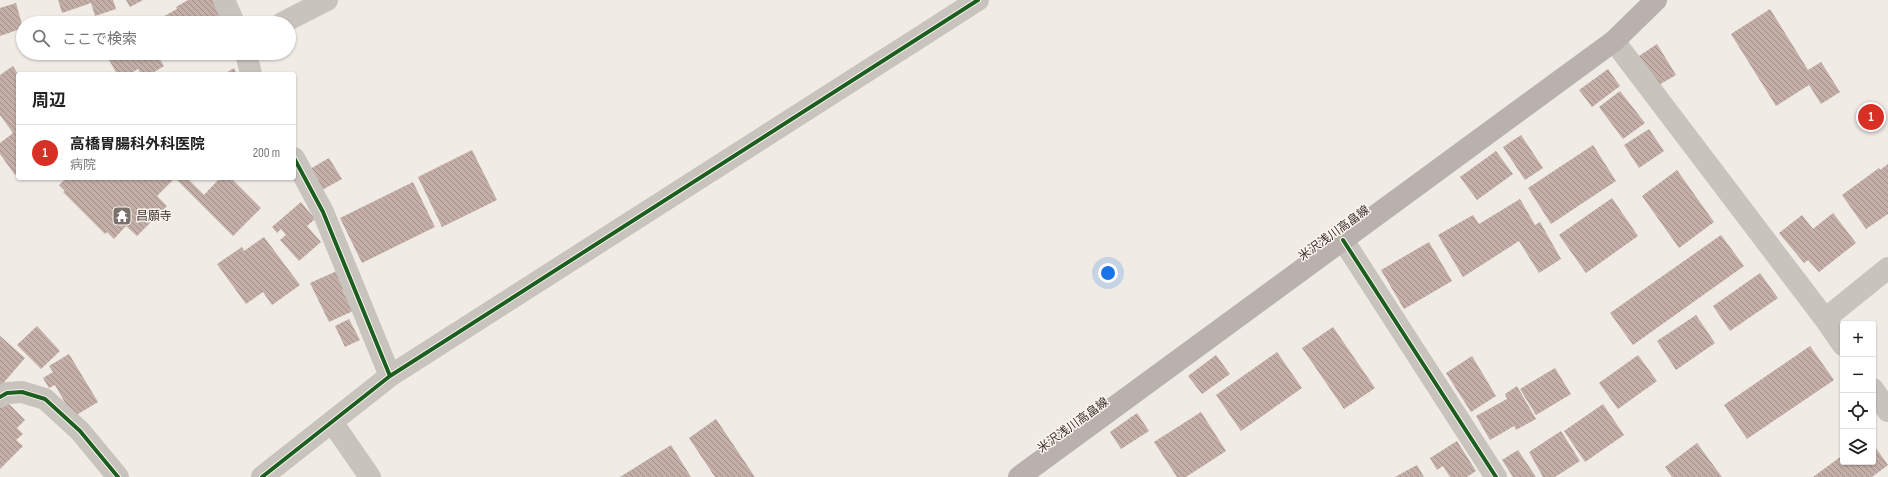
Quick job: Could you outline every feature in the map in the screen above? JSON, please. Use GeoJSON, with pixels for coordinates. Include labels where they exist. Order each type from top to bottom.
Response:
{"type":"FeatureCollection","features":[{"type":"Feature","properties":{"kind":"main road","name":"米沢浅川高畠線"},"geometry":{"type":"LineString","coordinates":[[1019,477],[1614,41],[1654,0]]}},
{"type":"Feature","properties":{"kind":"street"},"geometry":{"type":"LineString","coordinates":[[224,0],[231,16]]}},
{"type":"Feature","properties":{"kind":"street"},"geometry":{"type":"LineString","coordinates":[[296,16],[327,0]]}},
{"type":"Feature","properties":{"kind":"street"},"geometry":{"type":"LineString","coordinates":[[262,477],[390,376],[978,0]]}},
{"type":"Feature","properties":{"kind":"street"},"geometry":{"type":"LineString","coordinates":[[1614,41],[1840,341]]}},
{"type":"Feature","properties":{"kind":"street"},"geometry":{"type":"LineString","coordinates":[[248,60],[251,72]]}},
{"type":"Feature","properties":{"kind":"street"},"geometry":{"type":"LineString","coordinates":[[296,162],[323,212],[390,376]]}},
{"type":"Feature","properties":{"kind":"street"},"geometry":{"type":"LineString","coordinates":[[1343,240],[1496,477]]}},
{"type":"Feature","properties":{"kind":"street"},"geometry":{"type":"LineString","coordinates":[[1825,319],[1888,268]]}},
{"type":"Feature","properties":{"kind":"street"},"geometry":{"type":"LineString","coordinates":[[0,397],[7,393],[22,392],[45,399],[80,431],[118,477]]}},
{"type":"Feature","properties":{"kind":"street"},"geometry":{"type":"LineString","coordinates":[[1876,393],[1888,410]]}},
{"type":"Feature","properties":{"kind":"street"},"geometry":{"type":"LineString","coordinates":[[332,422],[370,477]]}},
{"type":"Feature","properties":{"kind":"building"},"geometry":{"type":"Polygon","coordinates":[[[58,0],[113,0],[116,9],[95,16],[91,3],[62,13],[58,0]]]}},
{"type":"Feature","properties":{"kind":"building"},"geometry":{"type":"Polygon","coordinates":[[[126,0],[143,0],[130,7],[126,0]]]}},
{"type":"Feature","properties":{"kind":"building"},"geometry":{"type":"Polygon","coordinates":[[[188,0],[213,0],[221,16],[164,16],[177,9],[176,7],[188,0]]]}},
{"type":"Feature","properties":{"kind":"building"},"geometry":{"type":"Polygon","coordinates":[[[16,3],[20,16],[16,16],[16,30],[0,36],[0,8],[16,3]]]}},
{"type":"Feature","properties":{"kind":"building"},"geometry":{"type":"Polygon","coordinates":[[[1770,9],[1808,70],[1821,62],[1840,92],[1821,104],[1809,85],[1776,106],[1731,34],[1770,9]]]}},
{"type":"Feature","properties":{"kind":"building"},"geometry":{"type":"Polygon","coordinates":[[[1657,44],[1676,75],[1657,86],[1639,56],[1657,44]]]}},
{"type":"Feature","properties":{"kind":"building"},"geometry":{"type":"Polygon","coordinates":[[[109,60],[160,60],[164,66],[154,72],[140,72],[138,69],[133,72],[116,72],[109,60]]]}},
{"type":"Feature","properties":{"kind":"building"},"geometry":{"type":"Polygon","coordinates":[[[13,66],[17,72],[15,175],[0,154],[0,143],[13,133],[0,115],[0,75],[13,66]]]}},
{"type":"Feature","properties":{"kind":"building"},"geometry":{"type":"Polygon","coordinates":[[[234,68],[236,72],[227,72],[234,68]]]}},
{"type":"Feature","properties":{"kind":"building"},"geometry":{"type":"Polygon","coordinates":[[[1608,69],[1620,86],[1592,107],[1579,90],[1608,69]]]}},
{"type":"Feature","properties":{"kind":"building"},"geometry":{"type":"Polygon","coordinates":[[[1620,91],[1645,123],[1623,139],[1599,107],[1620,91]]]}},
{"type":"Feature","properties":{"kind":"building"},"geometry":{"type":"Polygon","coordinates":[[[1649,129],[1664,151],[1639,168],[1624,145],[1649,129]]]}},
{"type":"Feature","properties":{"kind":"building"},"geometry":{"type":"Polygon","coordinates":[[[1521,135],[1543,168],[1525,180],[1503,147],[1521,135]]]}},
{"type":"Feature","properties":{"kind":"building"},"geometry":{"type":"Polygon","coordinates":[[[1593,145],[1616,181],[1551,224],[1528,188],[1593,145]]]}},
{"type":"Feature","properties":{"kind":"building"},"geometry":{"type":"Polygon","coordinates":[[[472,150],[497,200],[442,227],[418,177],[472,150]]]}},
{"type":"Feature","properties":{"kind":"building"},"geometry":{"type":"Polygon","coordinates":[[[1496,151],[1513,174],[1477,200],[1460,177],[1496,151]]]}},
{"type":"Feature","properties":{"kind":"building"},"geometry":{"type":"Polygon","coordinates":[[[329,158],[342,179],[322,190],[310,169],[329,158]]]}},
{"type":"Feature","properties":{"kind":"building"},"geometry":{"type":"Polygon","coordinates":[[[1888,164],[1888,214],[1866,229],[1842,195],[1879,168],[1880,170],[1888,164]]]}},
{"type":"Feature","properties":{"kind":"building"},"geometry":{"type":"Polygon","coordinates":[[[1677,170],[1714,222],[1679,248],[1642,196],[1677,170]]]}},
{"type":"Feature","properties":{"kind":"building","name":"昌願寺"},"geometry":{"type":"Polygon","coordinates":[[[64,180],[173,180],[157,196],[167,206],[137,236],[126,226],[114,239],[107,232],[105,234],[63,192],[65,191],[59,185],[64,180]]]}},
{"type":"Feature","properties":{"kind":"building","name":"昌願寺"},"geometry":{"type":"Polygon","coordinates":[[[177,180],[189,180],[204,195],[218,180],[233,180],[261,208],[233,236],[177,180]]]}},
{"type":"Feature","properties":{"kind":"building"},"geometry":{"type":"Polygon","coordinates":[[[413,182],[435,227],[362,263],[340,218],[413,182]]]}},
{"type":"Feature","properties":{"kind":"building"},"geometry":{"type":"Polygon","coordinates":[[[1612,198],[1638,236],[1586,273],[1559,235],[1612,198]]]}},
{"type":"Feature","properties":{"kind":"building"},"geometry":{"type":"Polygon","coordinates":[[[1520,199],[1535,225],[1540,222],[1561,259],[1539,273],[1519,241],[1463,277],[1438,235],[1473,215],[1479,224],[1520,199]]]}},
{"type":"Feature","properties":{"kind":"building"},"geometry":{"type":"Polygon","coordinates":[[[301,202],[315,219],[307,226],[321,242],[299,261],[280,240],[286,235],[281,229],[277,233],[272,227],[301,202]]]}},
{"type":"Feature","properties":{"kind":"building"},"geometry":{"type":"Polygon","coordinates":[[[1833,213],[1856,243],[1819,272],[1808,260],[1804,263],[1779,233],[1802,215],[1813,229],[1833,213]]]}},
{"type":"Feature","properties":{"kind":"building"},"geometry":{"type":"Polygon","coordinates":[[[1721,235],[1744,266],[1633,345],[1610,313],[1721,235]]]}},
{"type":"Feature","properties":{"kind":"building"},"geometry":{"type":"Polygon","coordinates":[[[264,237],[300,285],[272,305],[263,292],[246,304],[217,264],[242,247],[244,251],[264,237]]]}},
{"type":"Feature","properties":{"kind":"building"},"geometry":{"type":"Polygon","coordinates":[[[1429,242],[1452,281],[1404,309],[1381,270],[1429,242]]]}},
{"type":"Feature","properties":{"kind":"building"},"geometry":{"type":"Polygon","coordinates":[[[339,270],[348,289],[343,291],[353,311],[329,322],[310,283],[339,270]]]}},
{"type":"Feature","properties":{"kind":"building"},"geometry":{"type":"Polygon","coordinates":[[[1760,273],[1778,298],[1730,331],[1713,306],[1760,273]]]}},
{"type":"Feature","properties":{"kind":"building"},"geometry":{"type":"Polygon","coordinates":[[[1696,315],[1715,343],[1676,370],[1657,341],[1696,315]]]}},
{"type":"Feature","properties":{"kind":"building"},"geometry":{"type":"Polygon","coordinates":[[[349,319],[360,340],[345,347],[335,326],[349,319]]]}},
{"type":"Feature","properties":{"kind":"building"},"geometry":{"type":"Polygon","coordinates":[[[37,326],[60,351],[41,369],[17,345],[37,326]]]}},
{"type":"Feature","properties":{"kind":"building"},"geometry":{"type":"Polygon","coordinates":[[[1333,327],[1375,388],[1344,409],[1302,348],[1333,327]]]}},
{"type":"Feature","properties":{"kind":"building"},"geometry":{"type":"Polygon","coordinates":[[[0,336],[25,358],[0,387],[0,336]]]}},
{"type":"Feature","properties":{"kind":"building"},"geometry":{"type":"Polygon","coordinates":[[[1810,346],[1834,380],[1747,439],[1724,405],[1810,346]]]}},
{"type":"Feature","properties":{"kind":"building"},"geometry":{"type":"Polygon","coordinates":[[[1277,352],[1302,388],[1241,431],[1216,395],[1277,352]]]}},
{"type":"Feature","properties":{"kind":"building"},"geometry":{"type":"Polygon","coordinates":[[[69,354],[98,402],[73,417],[55,385],[49,388],[43,378],[53,372],[49,366],[69,354]]]}},
{"type":"Feature","properties":{"kind":"building"},"geometry":{"type":"Polygon","coordinates":[[[1216,355],[1230,374],[1202,394],[1188,376],[1216,355]]]}},
{"type":"Feature","properties":{"kind":"building"},"geometry":{"type":"Polygon","coordinates":[[[1638,355],[1657,381],[1618,409],[1599,383],[1638,355]]]}},
{"type":"Feature","properties":{"kind":"building"},"geometry":{"type":"Polygon","coordinates":[[[1472,356],[1496,396],[1471,412],[1446,373],[1472,356]]]}},
{"type":"Feature","properties":{"kind":"building"},"geometry":{"type":"Polygon","coordinates":[[[1555,368],[1571,394],[1536,415],[1520,389],[1555,368]]]}},
{"type":"Feature","properties":{"kind":"building"},"geometry":{"type":"Polygon","coordinates":[[[1517,386],[1536,419],[1516,430],[1514,426],[1490,440],[1476,416],[1507,399],[1505,394],[1517,386]]]}},
{"type":"Feature","properties":{"kind":"building"},"geometry":{"type":"Polygon","coordinates":[[[4,399],[25,420],[17,428],[23,434],[16,440],[23,446],[0,469],[0,403],[4,399]]]}},
{"type":"Feature","properties":{"kind":"building"},"geometry":{"type":"Polygon","coordinates":[[[1603,404],[1624,435],[1585,462],[1564,431],[1603,404]]]}},
{"type":"Feature","properties":{"kind":"building"},"geometry":{"type":"Polygon","coordinates":[[[1201,412],[1226,451],[1186,477],[1177,477],[1154,442],[1201,412]]]}},
{"type":"Feature","properties":{"kind":"building"},"geometry":{"type":"Polygon","coordinates":[[[1137,413],[1149,431],[1121,449],[1110,432],[1137,413]]]}},
{"type":"Feature","properties":{"kind":"building"},"geometry":{"type":"Polygon","coordinates":[[[716,419],[755,477],[715,477],[689,438],[716,419]]]}},
{"type":"Feature","properties":{"kind":"building"},"geometry":{"type":"Polygon","coordinates":[[[1561,431],[1580,461],[1555,477],[1543,477],[1529,452],[1561,431]]]}},
{"type":"Feature","properties":{"kind":"building"},"geometry":{"type":"Polygon","coordinates":[[[1457,441],[1476,471],[1467,477],[1450,477],[1443,466],[1437,470],[1430,458],[1457,441]]]}},
{"type":"Feature","properties":{"kind":"building"},"geometry":{"type":"Polygon","coordinates":[[[1697,443],[1722,477],[1672,477],[1665,467],[1697,443]]]}},
{"type":"Feature","properties":{"kind":"building"},"geometry":{"type":"Polygon","coordinates":[[[671,445],[691,477],[620,477],[671,445]]]}},
{"type":"Feature","properties":{"kind":"building"},"geometry":{"type":"Polygon","coordinates":[[[1876,448],[1888,465],[1872,477],[1813,477],[1840,457],[1840,465],[1876,465],[1876,448]]]}},
{"type":"Feature","properties":{"kind":"building"},"geometry":{"type":"Polygon","coordinates":[[[1518,450],[1536,477],[1513,477],[1502,460],[1518,450]]]}},
{"type":"Feature","properties":{"kind":"building"},"geometry":{"type":"Polygon","coordinates":[[[1417,465],[1424,477],[1395,477],[1417,465]]]}},
{"type":"Feature","properties":{"kind":"cycle path"},"geometry":{"type":"LineString","coordinates":[[262,477],[390,376],[978,0]]}},
{"type":"Feature","properties":{"kind":"cycle path"},"geometry":{"type":"LineString","coordinates":[[296,162],[323,212],[390,376]]}},
{"type":"Feature","properties":{"kind":"cycle path"},"geometry":{"type":"LineString","coordinates":[[1343,240],[1496,477]]}},
{"type":"Feature","properties":{"kind":"cycle path"},"geometry":{"type":"LineString","coordinates":[[0,397],[7,393],[22,392],[45,399],[80,431],[118,477]]}},
{"type":"Feature","properties":{"kind":"place","name":"高橋胃腸科外科医院"},"geometry":{"type":"Point","coordinates":[1871,117]}},
{"type":"Feature","properties":{"kind":"place","name":"昌願寺"},"geometry":{"type":"Point","coordinates":[122,216]}}]}
